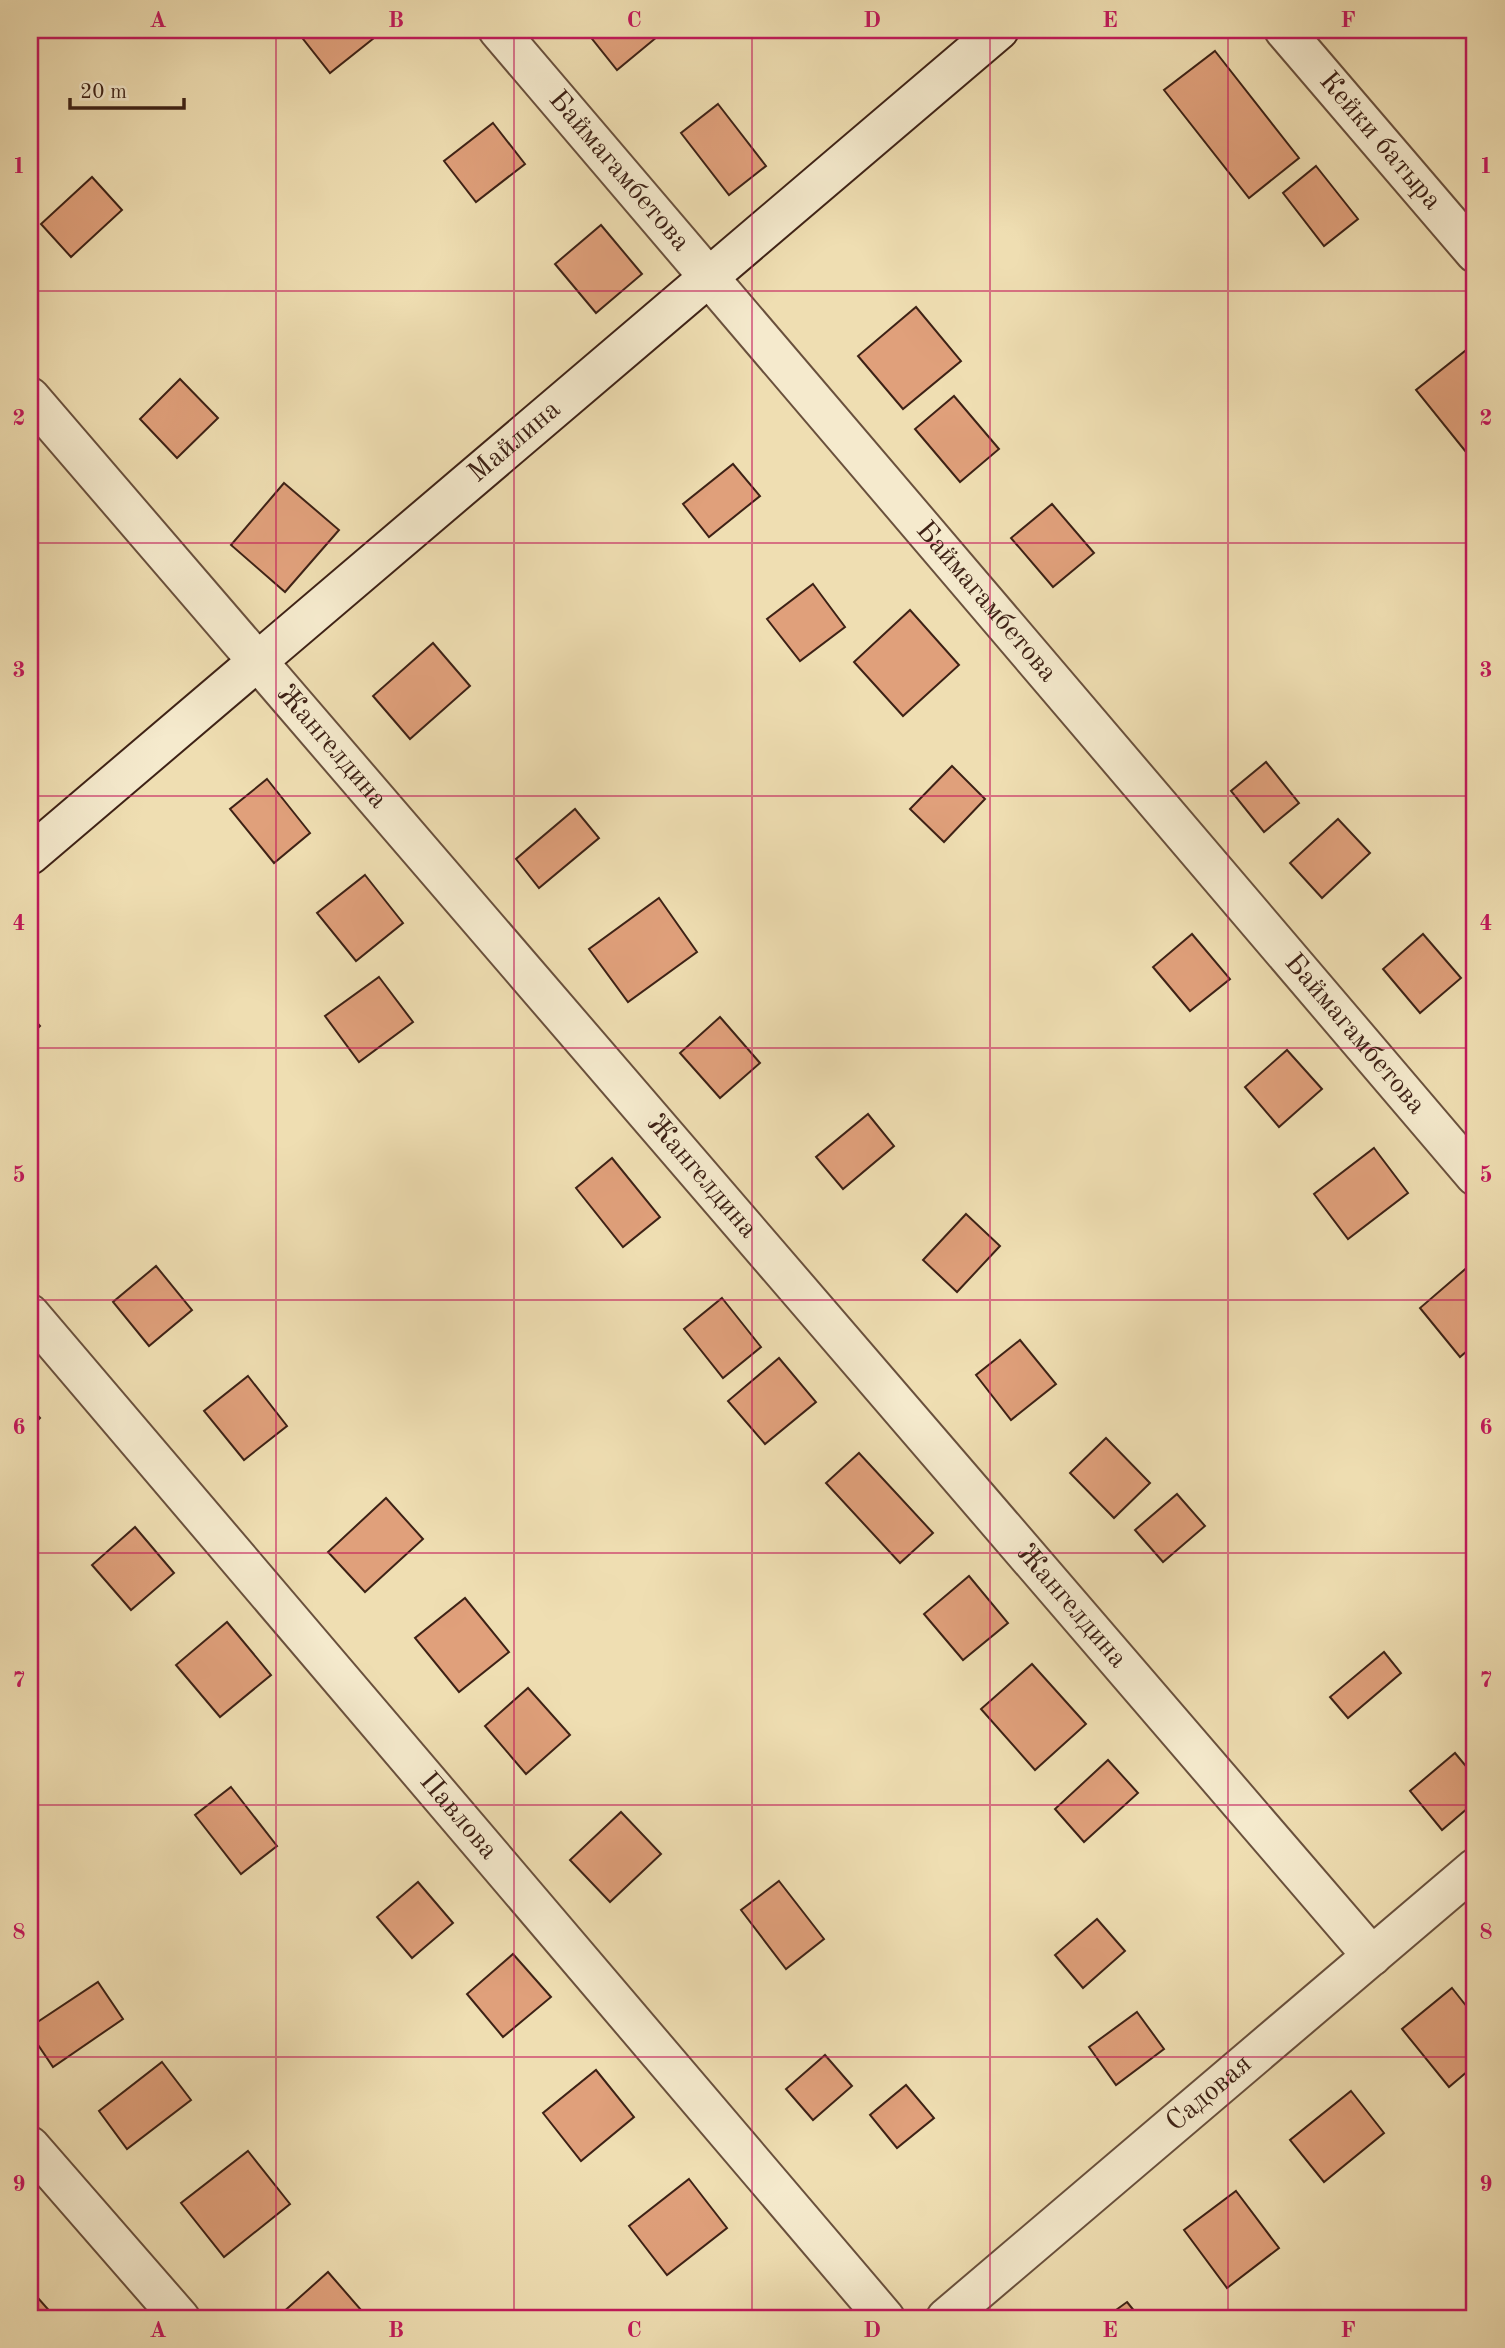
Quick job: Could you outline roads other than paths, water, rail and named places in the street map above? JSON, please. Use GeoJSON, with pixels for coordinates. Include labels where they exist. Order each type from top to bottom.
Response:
{"type":"FeatureCollection","features":[{"type":"Feature","properties":{"kind":"street","name":"Баймагамбетова"},"geometry":{"type":"LineString","coordinates":[[498,30],[1475,1177]]}},
{"type":"Feature","properties":{"kind":"street","name":"Майлина"},"geometry":{"type":"LineString","coordinates":[[30,855],[999,30]]}},
{"type":"Feature","properties":{"kind":"street","name":"Кейки батыра"},"geometry":{"type":"LineString","coordinates":[[1284,30],[1475,253]]}},
{"type":"Feature","properties":{"kind":"street","name":"Жангелдина"},"geometry":{"type":"LineString","coordinates":[[30,397],[1371,1956]]}},
{"type":"Feature","properties":{"kind":"street","name":"Павлова"},"geometry":{"type":"LineString","coordinates":[[30,1314],[885,2318]]}},
{"type":"Feature","properties":{"kind":"street","name":"Садовая"},"geometry":{"type":"LineString","coordinates":[[946,2318],[1475,1868]]}},
{"type":"Feature","properties":{"kind":"street"},"geometry":{"type":"LineString","coordinates":[[30,2146],[180,2318]]}}]}
